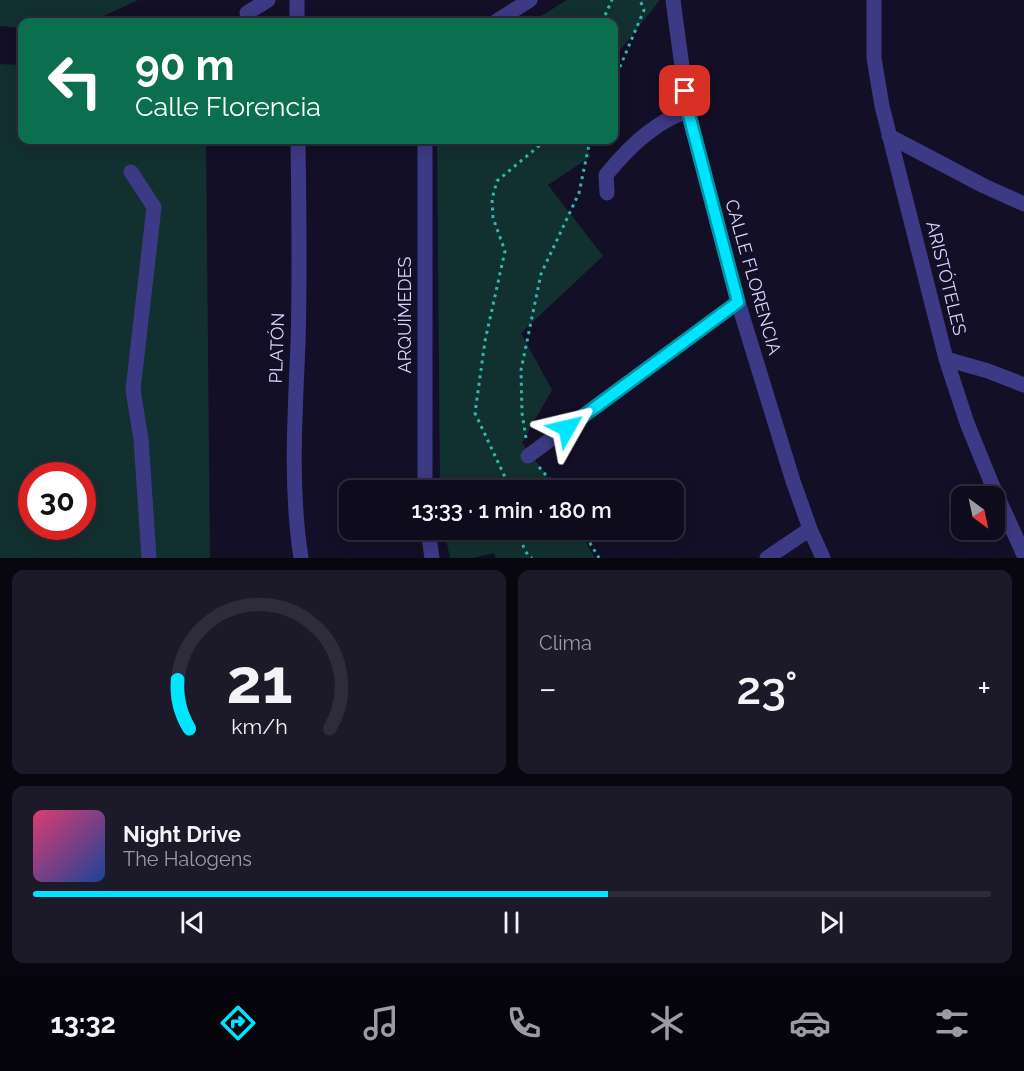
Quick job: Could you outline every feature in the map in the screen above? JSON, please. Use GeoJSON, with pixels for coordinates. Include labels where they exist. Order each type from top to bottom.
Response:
{"type":"FeatureCollection","features":[{"type":"Feature","properties":{"kind":"street"},"geometry":{"type":"LineString","coordinates":[[247,13],[268,0]]}},
{"type":"Feature","properties":{"kind":"street"},"geometry":{"type":"LineString","coordinates":[[297,0],[297,18]]}},
{"type":"Feature","properties":{"kind":"street"},"geometry":{"type":"LineString","coordinates":[[501,18],[530,0]]}},
{"type":"Feature","properties":{"kind":"street","name":"CALLE FLORENCIA"},"geometry":{"type":"LineString","coordinates":[[673,0],[688,111],[738,302],[793,481],[823,558]]}},
{"type":"Feature","properties":{"kind":"street","name":"ARISTÓTELES"},"geometry":{"type":"LineString","coordinates":[[874,0],[874,58],[889,136],[946,359],[971,433],[1024,555]]}},
{"type":"Feature","properties":{"kind":"street"},"geometry":{"type":"LineString","coordinates":[[607,193],[606,175],[621,157],[660,124],[688,111]]}},
{"type":"Feature","properties":{"kind":"street"},"geometry":{"type":"LineString","coordinates":[[889,136],[984,186],[1024,204]]}},
{"type":"Feature","properties":{"kind":"street","name":"PLATÓN"},"geometry":{"type":"LineString","coordinates":[[298,144],[298,343],[294,427],[296,503],[301,558]]}},
{"type":"Feature","properties":{"kind":"street","name":"ARQUÍMEDES"},"geometry":{"type":"LineString","coordinates":[[425,144],[425,480]]}},
{"type":"Feature","properties":{"kind":"street"},"geometry":{"type":"LineString","coordinates":[[131,172],[154,207],[133,390],[141,439],[149,558]]}},
{"type":"Feature","properties":{"kind":"street"},"geometry":{"type":"LineString","coordinates":[[528,456],[738,302]]}},
{"type":"Feature","properties":{"kind":"street"},"geometry":{"type":"LineString","coordinates":[[946,359],[988,370],[1024,385]]}},
{"type":"Feature","properties":{"kind":"street"},"geometry":{"type":"LineString","coordinates":[[766,558],[810,528]]}},
{"type":"Feature","properties":{"kind":"street"},"geometry":{"type":"LineString","coordinates":[[429,540],[432,558]]}},
{"type":"Feature","properties":{"kind":"path"},"geometry":{"type":"LineString","coordinates":[[604,18],[612,0]]}},
{"type":"Feature","properties":{"kind":"path"},"geometry":{"type":"LineString","coordinates":[[618,72],[644,10],[640,0]]}},
{"type":"Feature","properties":{"kind":"path"},"geometry":{"type":"LineString","coordinates":[[506,480],[475,413],[484,341],[505,251],[493,218],[492,199],[497,181],[541,144]]}},
{"type":"Feature","properties":{"kind":"path"},"geometry":{"type":"LineString","coordinates":[[550,480],[528,456],[522,413],[521,370],[541,274],[579,192],[589,144]]}},
{"type":"Feature","properties":{"kind":"path"},"geometry":{"type":"LineString","coordinates":[[522,540],[527,554],[532,558]]}},
{"type":"Feature","properties":{"kind":"path"},"geometry":{"type":"LineString","coordinates":[[588,540],[598,558]]}},
{"type":"Feature","properties":{"kind":"green space"},"geometry":{"type":"Polygon","coordinates":[[[0,0],[138,0],[100,18],[18,18],[18,28],[0,26],[0,0]]]}},
{"type":"Feature","properties":{"kind":"green space"},"geometry":{"type":"Polygon","coordinates":[[[567,0],[660,0],[618,53],[618,18],[538,18],[567,0]]]}},
{"type":"Feature","properties":{"kind":"green space"},"geometry":{"type":"Polygon","coordinates":[[[0,64],[18,65],[18,144],[206,144],[210,558],[0,558],[0,64]]]}},
{"type":"Feature","properties":{"kind":"green space"},"geometry":{"type":"Polygon","coordinates":[[[437,144],[587,144],[590,157],[548,185],[603,256],[521,333],[552,390],[522,443],[550,480],[440,480],[437,144]]]}},
{"type":"Feature","properties":{"kind":"green space"},"geometry":{"type":"Polygon","coordinates":[[[446,540],[585,540],[595,558],[496,558],[494,553],[474,558],[450,558],[446,540]]]}},
{"type":"Feature","properties":{"kind":"route"},"geometry":{"type":"LineString","coordinates":[[567,428],[738,302],[688,111],[685,91]]}}]}
